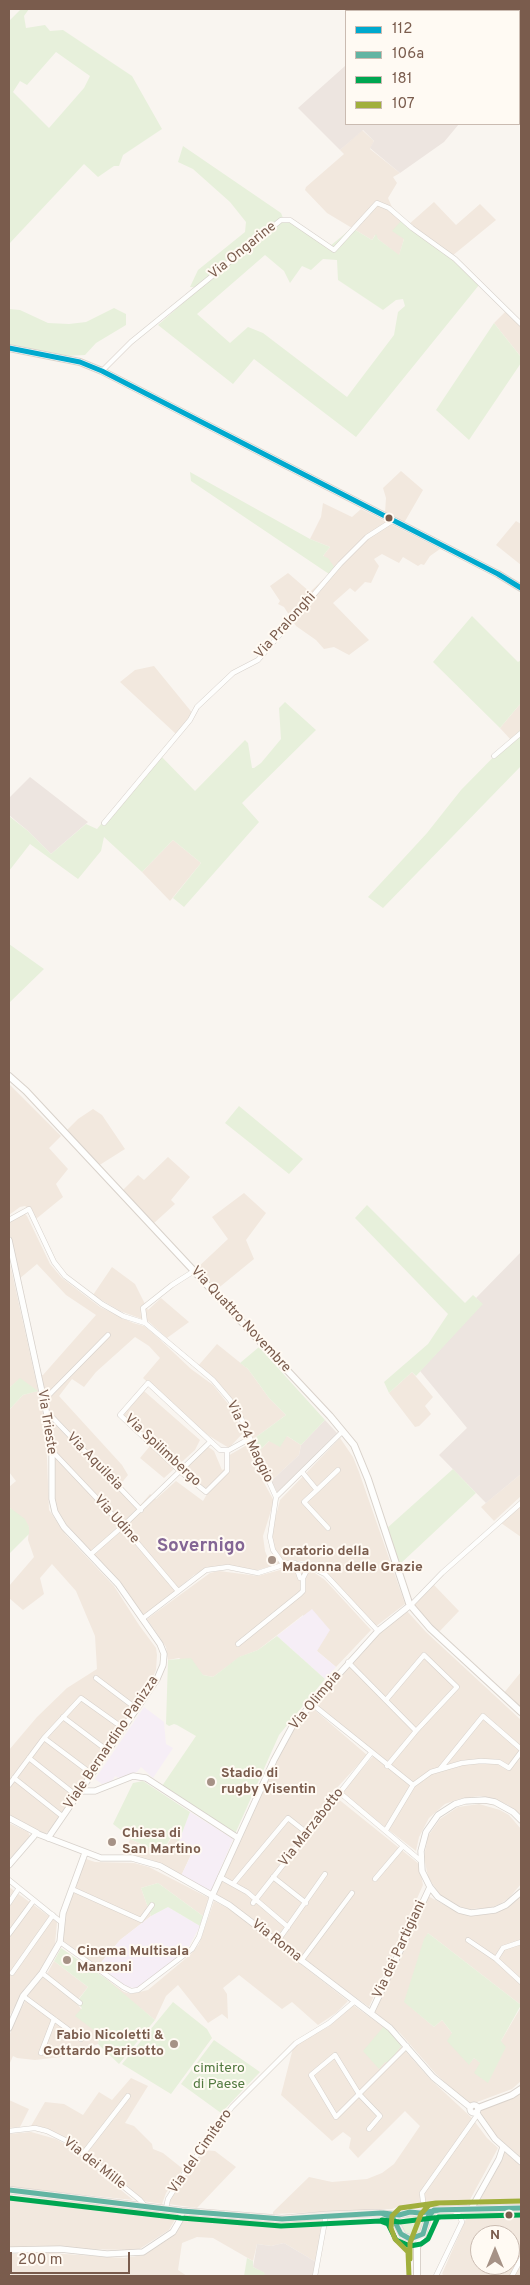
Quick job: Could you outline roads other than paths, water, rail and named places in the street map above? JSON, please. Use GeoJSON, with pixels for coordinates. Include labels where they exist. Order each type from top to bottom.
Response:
{"type":"FeatureCollection","features":[{"type":"Feature","properties":{"kind":"main road"},"geometry":{"type":"LineString","coordinates":[[9,348],[80,362],[102,371],[498,574],[521,588]]}},
{"type":"Feature","properties":{"kind":"main road","name":"Via Quattro Novembre"},"geometry":{"type":"LineString","coordinates":[[9,1076],[26,1091],[343,1431],[354,1445],[368,1479],[411,1605],[430,1628],[521,1712]]}},
{"type":"Feature","properties":{"kind":"main road"},"geometry":{"type":"LineString","coordinates":[[477,2112],[521,2089]]}},
{"type":"Feature","properties":{"kind":"main road"},"geometry":{"type":"LineString","coordinates":[[9,2190],[182,2211],[282,2218],[326,2214],[381,2213],[396,2215],[434,2210],[521,2208]]}},
{"type":"Feature","properties":{"kind":"main road"},"geometry":{"type":"LineString","coordinates":[[417,2273],[417,2245],[429,2214],[434,2210]]}},
{"type":"Feature","properties":{"kind":"main road"},"geometry":{"type":"LineString","coordinates":[[416,2212],[423,2218],[425,2226]]}},
{"type":"Feature","properties":{"kind":"main road"},"geometry":{"type":"LineString","coordinates":[[381,2213],[392,2218],[401,2234],[413,2246],[417,2254]]}},
{"type":"Feature","properties":{"kind":"main road"},"geometry":{"type":"LineString","coordinates":[[398,2227],[399,2219],[404,2214]]}},
{"type":"Feature","properties":{"kind":"main road"},"geometry":{"type":"LineString","coordinates":[[405,2238],[416,2239],[422,2234]]}},
{"type":"Feature","properties":{"kind":"street","name":"Via Ongarine"},"geometry":{"type":"LineString","coordinates":[[102,371],[131,342],[281,220],[290,220],[334,250],[377,203],[389,208],[412,228],[455,259],[521,324]]}},
{"type":"Feature","properties":{"kind":"street","name":"Via Pralonghi"},"geometry":{"type":"LineString","coordinates":[[104,823],[190,720],[197,707],[233,673],[258,660],[340,564],[367,538],[392,521]]}},
{"type":"Feature","properties":{"kind":"street"},"geometry":{"type":"LineString","coordinates":[[494,756],[521,733]]}},
{"type":"Feature","properties":{"kind":"street","name":"Via 24 Maggio"},"geometry":{"type":"LineString","coordinates":[[9,1220],[29,1209],[54,1262],[65,1276],[102,1304],[123,1316],[145,1323],[220,1386],[241,1418],[276,1498],[270,1537],[273,1550],[283,1564]]}},
{"type":"Feature","properties":{"kind":"street","name":"Via Trieste"},"geometry":{"type":"LineString","coordinates":[[9,1240],[47,1415],[52,1452],[52,1499],[55,1512],[64,1527],[118,1584],[134,1609]]}},
{"type":"Feature","properties":{"kind":"street"},"geometry":{"type":"LineString","coordinates":[[145,1323],[143,1308],[172,1285],[194,1271]]}},
{"type":"Feature","properties":{"kind":"street"},"geometry":{"type":"LineString","coordinates":[[44,1400],[108,1335]]}},
{"type":"Feature","properties":{"kind":"street","name":"Via Spilimbergo"},"geometry":{"type":"LineString","coordinates":[[148,1383],[210,1442],[220,1450],[227,1450],[227,1471],[206,1492],[181,1472],[120,1415],[148,1383]]}},
{"type":"Feature","properties":{"kind":"street","name":"Via Aquileia"},"geometry":{"type":"LineString","coordinates":[[47,1415],[53,1418],[141,1510]]}},
{"type":"Feature","properties":{"kind":"street"},"geometry":{"type":"LineString","coordinates":[[276,1498],[343,1431]]}},
{"type":"Feature","properties":{"kind":"street"},"geometry":{"type":"LineString","coordinates":[[227,1450],[249,1440]]}},
{"type":"Feature","properties":{"kind":"street"},"geometry":{"type":"LineString","coordinates":[[91,1554],[141,1510],[210,1442]]}},
{"type":"Feature","properties":{"kind":"street","name":"Via Udine"},"geometry":{"type":"LineString","coordinates":[[52,1452],[123,1526],[178,1591]]}},
{"type":"Feature","properties":{"kind":"street"},"geometry":{"type":"LineString","coordinates":[[328,1528],[304,1502],[338,1470]]}},
{"type":"Feature","properties":{"kind":"street"},"geometry":{"type":"LineString","coordinates":[[302,1472],[317,1490]]}},
{"type":"Feature","properties":{"kind":"street","name":"Via Olimpia"},"geometry":{"type":"LineString","coordinates":[[212,1896],[293,1725],[378,1631],[411,1605],[442,1573],[521,1503]]}},
{"type":"Feature","properties":{"kind":"street"},"geometry":{"type":"LineString","coordinates":[[142,1620],[206,1570],[228,1567],[258,1573],[283,1564],[295,1564],[309,1566],[325,1574],[378,1631]]}},
{"type":"Feature","properties":{"kind":"street"},"geometry":{"type":"LineString","coordinates":[[295,1564],[300,1578],[303,1578]]}},
{"type":"Feature","properties":{"kind":"street"},"geometry":{"type":"LineString","coordinates":[[238,1644],[300,1594],[304,1588],[303,1578],[309,1566]]}},
{"type":"Feature","properties":{"kind":"street","name":"Viale Bernardino Panizza"},"geometry":{"type":"LineString","coordinates":[[47,1838],[157,1678],[164,1659],[160,1644],[134,1609]]}},
{"type":"Feature","properties":{"kind":"street"},"geometry":{"type":"LineString","coordinates":[[386,1700],[424,1655],[457,1687],[416,1731],[387,1766]]}},
{"type":"Feature","properties":{"kind":"street"},"geometry":{"type":"LineString","coordinates":[[348,1662],[416,1731]]}},
{"type":"Feature","properties":{"kind":"street"},"geometry":{"type":"LineString","coordinates":[[96,1678],[137,1709]]}},
{"type":"Feature","properties":{"kind":"street"},"geometry":{"type":"LineString","coordinates":[[9,1786],[44,1738],[81,1698],[123,1728]]}},
{"type":"Feature","properties":{"kind":"street"},"geometry":{"type":"LineString","coordinates":[[312,1704],[413,1786]]}},
{"type":"Feature","properties":{"kind":"street"},"geometry":{"type":"LineString","coordinates":[[386,1830],[413,1786],[431,1772],[439,1770],[462,1763],[481,1761],[499,1762],[509,1768],[521,1750],[483,1716],[439,1770]]}},
{"type":"Feature","properties":{"kind":"street"},"geometry":{"type":"LineString","coordinates":[[64,1717],[108,1751]]}},
{"type":"Feature","properties":{"kind":"street"},"geometry":{"type":"LineString","coordinates":[[44,1738],[92,1774]]}},
{"type":"Feature","properties":{"kind":"street","name":"Via Marzabotto"},"geometry":{"type":"LineString","coordinates":[[254,1901],[370,1753]]}},
{"type":"Feature","properties":{"kind":"street"},"geometry":{"type":"LineString","coordinates":[[28,1758],[79,1794],[95,1791],[133,1776],[146,1778],[238,1838]]}},
{"type":"Feature","properties":{"kind":"street"},"geometry":{"type":"LineString","coordinates":[[14,1778],[62,1816]]}},
{"type":"Feature","properties":{"kind":"street"},"geometry":{"type":"LineString","coordinates":[[339,1792],[421,1861]]}},
{"type":"Feature","properties":{"kind":"street"},"geometry":{"type":"LineString","coordinates":[[521,1820],[513,1812],[495,1802],[475,1800],[455,1804],[438,1815],[426,1832],[421,1851],[421,1861],[430,1887],[448,1904],[471,1912],[495,1910],[506,1905],[521,1892]]}},
{"type":"Feature","properties":{"kind":"street"},"geometry":{"type":"LineString","coordinates":[[9,1818],[29,1829],[36,1837],[16,1854],[9,1865]]}},
{"type":"Feature","properties":{"kind":"street"},"geometry":{"type":"LineString","coordinates":[[233,1884],[288,1818],[307,1833]]}},
{"type":"Feature","properties":{"kind":"street","name":"Viale Bernardino Panizza"},"geometry":{"type":"LineString","coordinates":[[55,1841],[57,1824]]}},
{"type":"Feature","properties":{"kind":"street","name":"Via Roma"},"geometry":{"type":"LineString","coordinates":[[36,1837],[47,1838],[101,1858],[144,1860],[160,1866],[239,1912],[390,2028],[433,2077],[470,2107],[474,2105],[477,2112]]}},
{"type":"Feature","properties":{"kind":"street"},"geometry":{"type":"LineString","coordinates":[[375,1880],[403,1846]]}},
{"type":"Feature","properties":{"kind":"street"},"geometry":{"type":"LineString","coordinates":[[9,2028],[23,1996],[42,1972],[60,1942],[61,1922],[85,1852]]}},
{"type":"Feature","properties":{"kind":"street"},"geometry":{"type":"LineString","coordinates":[[277,1942],[325,1874]]}},
{"type":"Feature","properties":{"kind":"street"},"geometry":{"type":"LineString","coordinates":[[220,1877],[247,1892],[254,1901],[288,1926]]}},
{"type":"Feature","properties":{"kind":"street"},"geometry":{"type":"LineString","coordinates":[[273,1877],[306,1902]]}},
{"type":"Feature","properties":{"kind":"street"},"geometry":{"type":"LineString","coordinates":[[9,1880],[61,1922]]}},
{"type":"Feature","properties":{"kind":"street","name":"Via dei Partigiani"},"geometry":{"type":"LineString","coordinates":[[371,2013],[430,1887]]}},
{"type":"Feature","properties":{"kind":"street"},"geometry":{"type":"LineString","coordinates":[[9,1903],[19,1888]]}},
{"type":"Feature","properties":{"kind":"street"},"geometry":{"type":"LineString","coordinates":[[72,1889],[141,1920],[152,1906]]}},
{"type":"Feature","properties":{"kind":"street"},"geometry":{"type":"LineString","coordinates":[[301,1961],[352,1893]]}},
{"type":"Feature","properties":{"kind":"street"},"geometry":{"type":"LineString","coordinates":[[60,1942],[122,1987],[131,1991],[138,1990],[192,1948],[199,1937],[212,1896]]}},
{"type":"Feature","properties":{"kind":"street"},"geometry":{"type":"LineString","coordinates":[[9,1934],[34,1900]]}},
{"type":"Feature","properties":{"kind":"street"},"geometry":{"type":"LineString","coordinates":[[12,1973],[53,1915]]}},
{"type":"Feature","properties":{"kind":"street"},"geometry":{"type":"LineString","coordinates":[[468,1940],[496,1959],[521,1982]]}},
{"type":"Feature","properties":{"kind":"street"},"geometry":{"type":"LineString","coordinates":[[496,1959],[503,1948],[521,1942]]}},
{"type":"Feature","properties":{"kind":"street"},"geometry":{"type":"LineString","coordinates":[[42,1972],[80,2002]]}},
{"type":"Feature","properties":{"kind":"street"},"geometry":{"type":"LineString","coordinates":[[23,1996],[81,2039]]}},
{"type":"Feature","properties":{"kind":"street","name":"Via del Cimitero"},"geometry":{"type":"LineString","coordinates":[[166,2208],[168,2199],[187,2169],[232,2107],[296,2043],[329,2023],[355,2001]]}},
{"type":"Feature","properties":{"kind":"street"},"geometry":{"type":"LineString","coordinates":[[41,2053],[54,2019]]}},
{"type":"Feature","properties":{"kind":"street"},"geometry":{"type":"LineString","coordinates":[[369,2129],[380,2116],[358,2094],[335,2055],[311,2075],[336,2117],[358,2094],[407,2046]]}},
{"type":"Feature","properties":{"kind":"street"},"geometry":{"type":"LineString","coordinates":[[83,2154],[128,2096]]}},
{"type":"Feature","properties":{"kind":"street"},"geometry":{"type":"LineString","coordinates":[[423,2201],[422,2193],[477,2112],[503,2147],[521,2162]]}},
{"type":"Feature","properties":{"kind":"street","name":"Via dei Mille"},"geometry":{"type":"LineString","coordinates":[[9,2131],[35,2128],[47,2131],[67,2141],[145,2206]]}},
{"type":"Feature","properties":{"kind":"street"},"geometry":{"type":"LineString","coordinates":[[471,2209],[499,2159],[503,2147]]}},
{"type":"Feature","properties":{"kind":"street"},"geometry":{"type":"LineString","coordinates":[[436,2276],[462,2219],[453,2210]]}},
{"type":"Feature","properties":{"kind":"street"},"geometry":{"type":"LineString","coordinates":[[9,2250],[60,2249],[107,2254],[143,2252],[173,2232],[180,2220],[182,2211]]}},
{"type":"Feature","properties":{"kind":"street"},"geometry":{"type":"LineString","coordinates":[[315,2276],[326,2214]]}},
{"type":"Feature","properties":{"kind":"street"},"geometry":{"type":"LineString","coordinates":[[512,2276],[521,2259]]}},
{"type":"Feature","properties":{"kind":"street"},"geometry":{"type":"LineString","coordinates":[[417,2273],[422,2276]]}},
{"type":"Feature","properties":{"kind":"place","name":"oratorio della Madonna delle Grazie"},"geometry":{"type":"Point","coordinates":[272,1560]}},
{"type":"Feature","properties":{"kind":"place","name":"Stadio di rugby Visentin"},"geometry":{"type":"Point","coordinates":[211,1782]}},
{"type":"Feature","properties":{"kind":"place","name":"Chiesa di San Martino"},"geometry":{"type":"Point","coordinates":[112,1842]}},
{"type":"Feature","properties":{"kind":"place","name":"Cinema Multisala Manzoni"},"geometry":{"type":"Point","coordinates":[67,1960]}},
{"type":"Feature","properties":{"kind":"place","name":"Fabio Nicoletti & Gottardo Parisotto"},"geometry":{"type":"Point","coordinates":[174,2044]}},
{"type":"Feature","properties":{"kind":"district","name":"Sovernigo"},"geometry":{"type":"Point","coordinates":[201,1547]}},
{"type":"Feature","properties":{"kind":"park label","name":"cimitero di Paese"},"geometry":{"type":"Point","coordinates":[219,2078]}}]}
